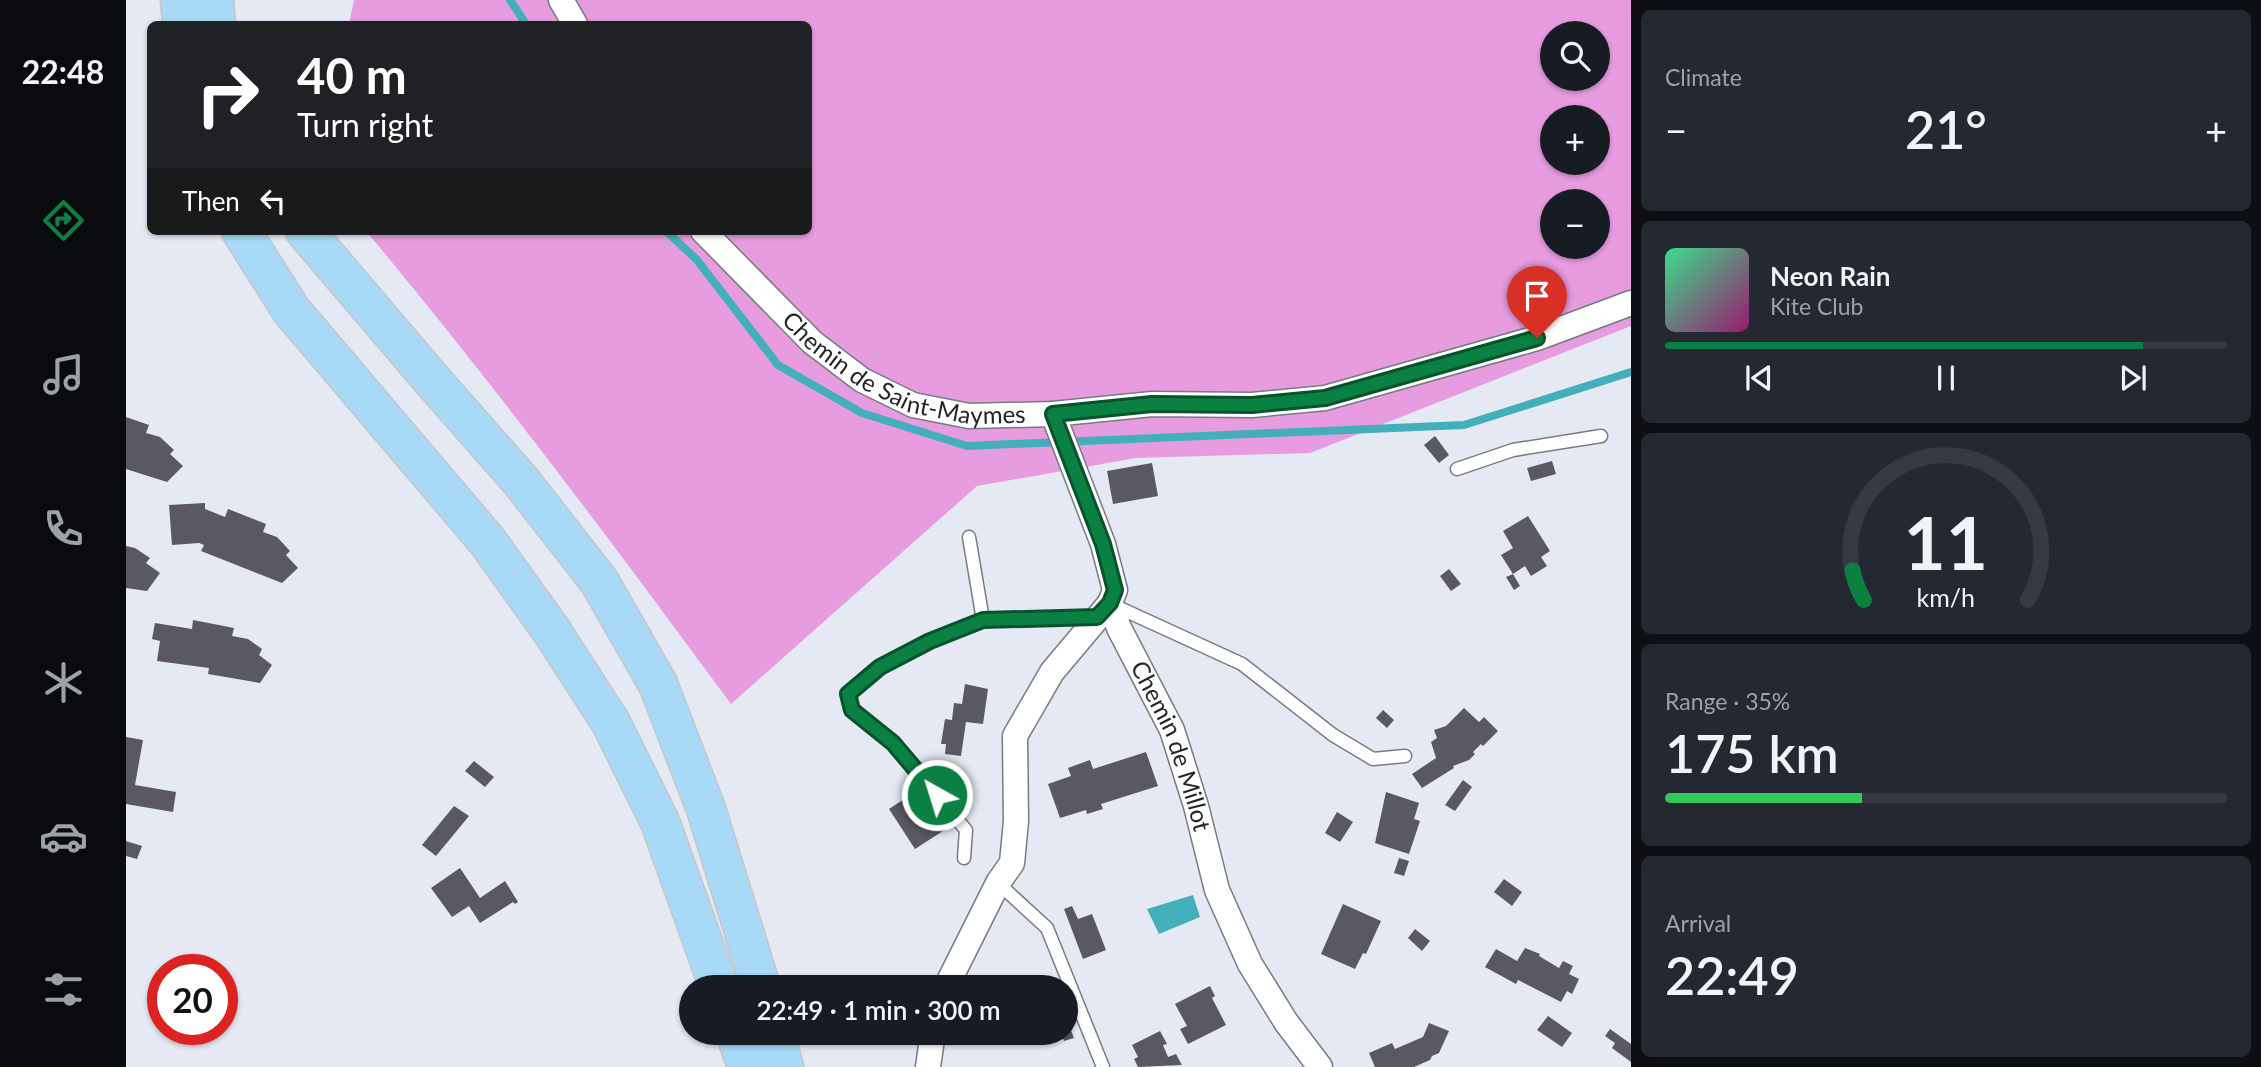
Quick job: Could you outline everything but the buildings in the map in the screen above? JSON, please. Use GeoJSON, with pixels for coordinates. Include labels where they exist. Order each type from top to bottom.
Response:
{"type":"FeatureCollection","features":[{"type":"Feature","properties":{"kind":"main road"},"geometry":{"type":"LineString","coordinates":[[180,0],[182,21]]}},
{"type":"Feature","properties":{"kind":"main road"},"geometry":{"type":"LineString","coordinates":[[214,0],[216,21]]}},
{"type":"Feature","properties":{"kind":"main road"},"geometry":{"type":"LineString","coordinates":[[244,235],[291,310],[488,542],[551,630],[611,723],[660,822],[715,975]]}},
{"type":"Feature","properties":{"kind":"main road"},"geometry":{"type":"LineString","coordinates":[[308,235],[520,480],[598,580],[658,684],[706,809],[757,975]]}},
{"type":"Feature","properties":{"kind":"main road"},"geometry":{"type":"LineString","coordinates":[[739,1045],[747,1067]]}},
{"type":"Feature","properties":{"kind":"main road"},"geometry":{"type":"LineString","coordinates":[[778,1045],[785,1067]]}},
{"type":"Feature","properties":{"kind":"street"},"geometry":{"type":"LineString","coordinates":[[561,0],[573,21]]}},
{"type":"Feature","properties":{"kind":"street","name":"Chemin de Saint-Maymes"},"geometry":{"type":"LineString","coordinates":[[707,235],[812,342],[862,380],[913,405],[969,416],[1057,423],[1152,404],[1252,405],[1325,398],[1537,338],[1631,303]]}},
{"type":"Feature","properties":{"kind":"street","name":"Chemin de Millot"},"geometry":{"type":"LineString","coordinates":[[1057,423],[1106,556],[1115,590],[1104,610],[1119,628],[1172,730],[1196,806],[1217,890],[1250,964],[1286,1022],[1320,1067]]}},
{"type":"Feature","properties":{"kind":"street"},"geometry":{"type":"LineString","coordinates":[[952,975],[998,883],[1012,863],[1016,821],[1015,736],[1052,672],[1104,610]]}},
{"type":"Feature","properties":{"kind":"street"},"geometry":{"type":"LineString","coordinates":[[928,1067],[931,1045]]}},
{"type":"Feature","properties":{"kind":"lane"},"geometry":{"type":"LineString","coordinates":[[1457,470],[1513,450],[1601,436]]}},
{"type":"Feature","properties":{"kind":"lane"},"geometry":{"type":"LineString","coordinates":[[969,537],[983,620]]}},
{"type":"Feature","properties":{"kind":"lane"},"geometry":{"type":"LineString","coordinates":[[964,858],[966,830],[893,743],[852,710],[848,694],[880,667],[930,641],[983,620],[1104,610],[1242,664],[1334,735],[1373,759],[1405,756]]}},
{"type":"Feature","properties":{"kind":"lane"},"geometry":{"type":"LineString","coordinates":[[998,883],[1046,928],[1103,1067]]}},
{"type":"Feature","properties":{"kind":"shaded area"},"geometry":{"type":"Polygon","coordinates":[[[354,0],[1631,0],[1631,326],[1310,453],[1136,458],[977,486],[731,704],[507,406],[369,235],[812,235],[812,21],[350,21],[354,0]]]}},
{"type":"Feature","properties":{"kind":"water"},"geometry":{"type":"Polygon","coordinates":[[[1193,895],[1200,917],[1159,934],[1147,909],[1193,895]]]}},
{"type":"Feature","properties":{"kind":"waterway"},"geometry":{"type":"LineString","coordinates":[[510,0],[524,21]]}},
{"type":"Feature","properties":{"kind":"waterway"},"geometry":{"type":"LineString","coordinates":[[670,235],[697,260],[778,365],[862,413],[967,446],[1464,425],[1631,372]]}},
{"type":"Feature","properties":{"kind":"route"},"geometry":{"type":"LineString","coordinates":[[937,795],[893,743],[852,710],[848,694],[880,667],[930,641],[983,620],[1097,617],[1110,603],[1115,590],[1103,544],[1053,414],[1152,404],[1252,405],[1325,398],[1537,338]]}}]}
